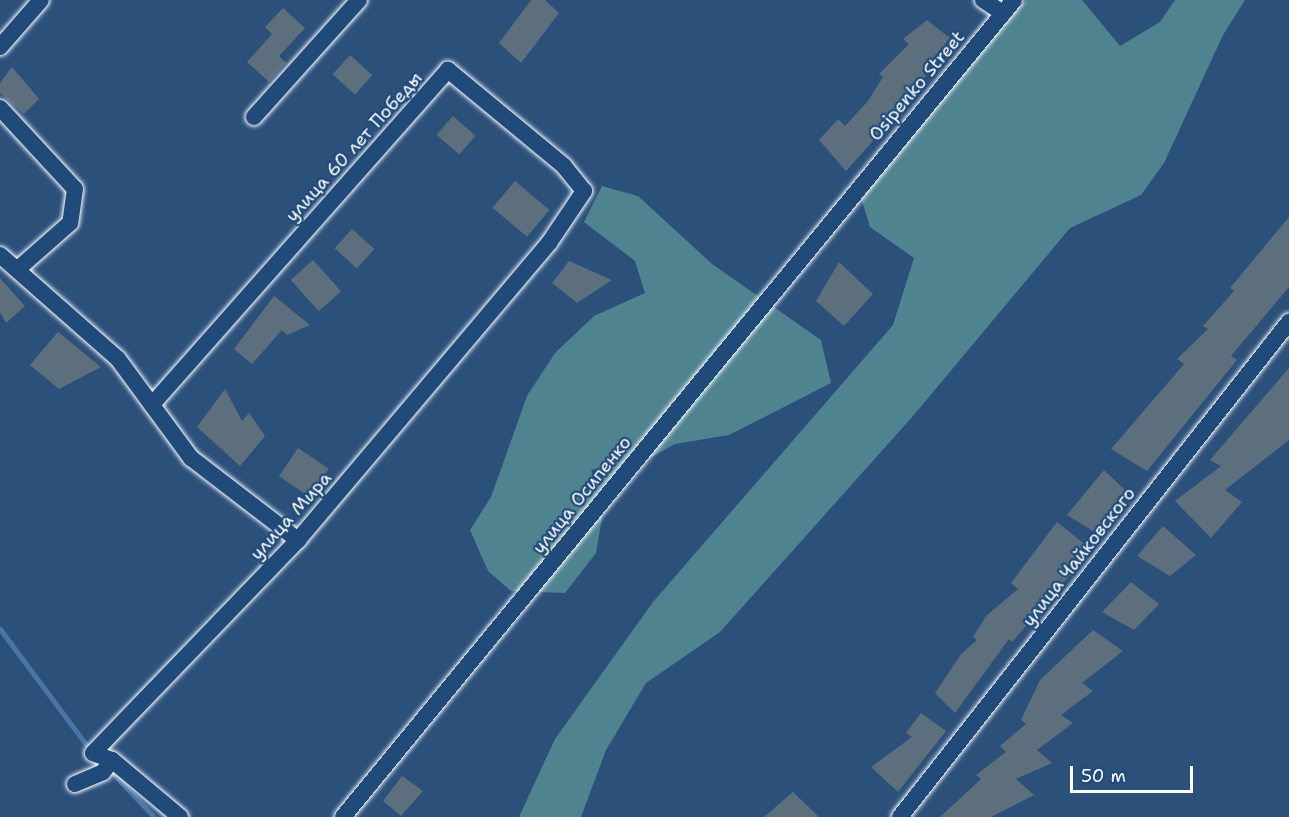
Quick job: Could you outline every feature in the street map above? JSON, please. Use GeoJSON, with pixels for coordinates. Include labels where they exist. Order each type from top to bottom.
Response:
{"type":"FeatureCollection","features":[{"type":"Feature","properties":{"kind":"street"},"geometry":{"type":"LineString","coordinates":[[0,47],[41,0]]}},
{"type":"Feature","properties":{"kind":"street"},"geometry":{"type":"LineString","coordinates":[[254,117],[358,0]]}},
{"type":"Feature","properties":{"kind":"street"},"geometry":{"type":"LineString","coordinates":[[983,0],[1003,13]]}},
{"type":"Feature","properties":{"kind":"street","name":"Osipenko Street"},"geometry":{"type":"LineString","coordinates":[[343,817],[1014,0]]}},
{"type":"Feature","properties":{"kind":"street","name":"улица 60 лет Победы"},"geometry":{"type":"LineString","coordinates":[[152,405],[448,70],[564,166],[584,191],[549,243]]}},
{"type":"Feature","properties":{"kind":"street"},"geometry":{"type":"LineString","coordinates":[[0,108],[75,189],[70,224],[19,268]]}},
{"type":"Feature","properties":{"kind":"street","name":"улица Мира"},"geometry":{"type":"LineString","coordinates":[[112,760],[93,753],[298,540],[549,243]]}},
{"type":"Feature","properties":{"kind":"street"},"geometry":{"type":"LineString","coordinates":[[0,255],[19,268],[118,359],[190,458],[298,540]]}},
{"type":"Feature","properties":{"kind":"street","name":"улица Чайковского"},"geometry":{"type":"LineString","coordinates":[[900,817],[1289,322]]}},
{"type":"Feature","properties":{"kind":"street"},"geometry":{"type":"LineString","coordinates":[[75,784],[103,772],[112,760],[180,817]]}},
{"type":"Feature","properties":{"kind":"green space"},"geometry":{"type":"Polygon","coordinates":[[[1026,0],[1082,0],[1120,46],[1160,22],[1175,0],[1245,0],[1223,35],[1164,163],[1141,195],[1070,228],[913,416],[720,632],[646,683],[606,750],[581,817],[519,817],[555,739],[653,602],[893,325],[914,258],[870,227],[856,181],[1026,0]]]}},
{"type":"Feature","properties":{"kind":"green space"},"geometry":{"type":"Polygon","coordinates":[[[602,186],[638,196],[712,264],[821,340],[831,383],[729,435],[675,444],[628,470],[604,506],[596,553],[565,593],[511,591],[488,571],[470,530],[491,497],[527,396],[555,353],[594,316],[645,293],[635,261],[584,222],[602,186]]]}},
{"type":"Feature","properties":{"kind":"building"},"geometry":{"type":"Polygon","coordinates":[[[531,0],[545,0],[559,13],[521,63],[499,43],[531,0]]]}},
{"type":"Feature","properties":{"kind":"building"},"geometry":{"type":"Polygon","coordinates":[[[283,8],[305,28],[279,56],[286,63],[269,82],[247,62],[272,34],[265,27],[283,8]]]}},
{"type":"Feature","properties":{"kind":"building"},"geometry":{"type":"Polygon","coordinates":[[[927,20],[950,38],[922,71],[926,76],[901,100],[906,104],[846,171],[819,140],[838,119],[845,126],[868,101],[883,77],[879,74],[909,44],[903,39],[927,20]]]}},
{"type":"Feature","properties":{"kind":"building"},"geometry":{"type":"Polygon","coordinates":[[[350,55],[372,75],[355,94],[333,74],[350,55]]]}},
{"type":"Feature","properties":{"kind":"building"},"geometry":{"type":"Polygon","coordinates":[[[12,67],[39,99],[24,114],[0,93],[0,83],[12,67]]]}},
{"type":"Feature","properties":{"kind":"building"},"geometry":{"type":"Polygon","coordinates":[[[453,116],[476,136],[459,155],[437,135],[453,116]]]}},
{"type":"Feature","properties":{"kind":"building"},"geometry":{"type":"Polygon","coordinates":[[[515,181],[549,210],[527,237],[493,208],[515,181]]]}},
{"type":"Feature","properties":{"kind":"building"},"geometry":{"type":"Polygon","coordinates":[[[1289,217],[1289,287],[1231,356],[1237,360],[1147,471],[1111,449],[1184,364],[1177,359],[1208,329],[1203,326],[1234,291],[1230,288],[1289,217]]]}},
{"type":"Feature","properties":{"kind":"building"},"geometry":{"type":"Polygon","coordinates":[[[352,229],[374,249],[357,268],[335,248],[352,229]]]}},
{"type":"Feature","properties":{"kind":"building"},"geometry":{"type":"Polygon","coordinates":[[[313,260],[341,291],[319,311],[291,280],[313,260]]]}},
{"type":"Feature","properties":{"kind":"building"},"geometry":{"type":"Polygon","coordinates":[[[569,261],[612,280],[577,303],[552,283],[569,261]]]}},
{"type":"Feature","properties":{"kind":"building"},"geometry":{"type":"Polygon","coordinates":[[[839,262],[873,294],[844,326],[816,301],[839,262]]]}},
{"type":"Feature","properties":{"kind":"building"},"geometry":{"type":"Polygon","coordinates":[[[0,278],[25,306],[6,323],[0,312],[0,278]]]}},
{"type":"Feature","properties":{"kind":"building"},"geometry":{"type":"Polygon","coordinates":[[[274,296],[310,325],[287,335],[282,330],[252,364],[234,349],[274,296]]]}},
{"type":"Feature","properties":{"kind":"building"},"geometry":{"type":"Polygon","coordinates":[[[58,332],[101,367],[59,389],[30,365],[58,332]]]}},
{"type":"Feature","properties":{"kind":"building"},"geometry":{"type":"Polygon","coordinates":[[[1289,368],[1289,440],[1225,490],[1242,502],[1211,538],[1175,501],[1221,466],[1210,460],[1289,368]]]}},
{"type":"Feature","properties":{"kind":"building"},"geometry":{"type":"Polygon","coordinates":[[[225,389],[242,421],[249,413],[265,436],[240,466],[197,427],[225,389]]]}},
{"type":"Feature","properties":{"kind":"building"},"geometry":{"type":"Polygon","coordinates":[[[298,448],[329,469],[310,497],[279,476],[298,448]]]}},
{"type":"Feature","properties":{"kind":"building"},"geometry":{"type":"Polygon","coordinates":[[[1104,470],[1129,494],[1098,534],[1067,515],[1104,470]]]}},
{"type":"Feature","properties":{"kind":"building"},"geometry":{"type":"Polygon","coordinates":[[[1057,522],[1092,550],[1012,642],[1009,639],[955,713],[935,693],[961,654],[977,640],[973,637],[986,616],[1018,589],[1011,583],[1057,522]]]}},
{"type":"Feature","properties":{"kind":"building"},"geometry":{"type":"Polygon","coordinates":[[[1163,526],[1196,555],[1170,576],[1137,556],[1163,526]]]}},
{"type":"Feature","properties":{"kind":"building"},"geometry":{"type":"Polygon","coordinates":[[[1131,582],[1159,604],[1134,630],[1102,612],[1131,582]]]}},
{"type":"Feature","properties":{"kind":"building"},"geometry":{"type":"Polygon","coordinates":[[[1093,630],[1123,651],[1082,683],[1093,691],[1061,715],[1073,723],[1037,750],[1052,763],[1016,779],[1034,795],[991,817],[940,817],[981,779],[976,775],[1006,752],[1000,746],[1026,724],[1021,720],[1040,680],[1093,630]]]}},
{"type":"Feature","properties":{"kind":"building"},"geometry":{"type":"Polygon","coordinates":[[[921,713],[946,731],[898,792],[871,767],[912,737],[906,733],[921,713]]]}},
{"type":"Feature","properties":{"kind":"building"},"geometry":{"type":"Polygon","coordinates":[[[402,776],[423,791],[401,816],[383,801],[402,776]]]}},
{"type":"Feature","properties":{"kind":"building"},"geometry":{"type":"Polygon","coordinates":[[[793,792],[819,817],[764,817],[793,792]]]}},
{"type":"Feature","properties":{"kind":"waterway"},"geometry":{"type":"LineString","coordinates":[[0,629],[91,751]]}},
{"type":"Feature","properties":{"kind":"waterway"},"geometry":{"type":"LineString","coordinates":[[108,768],[154,817]]}}]}
